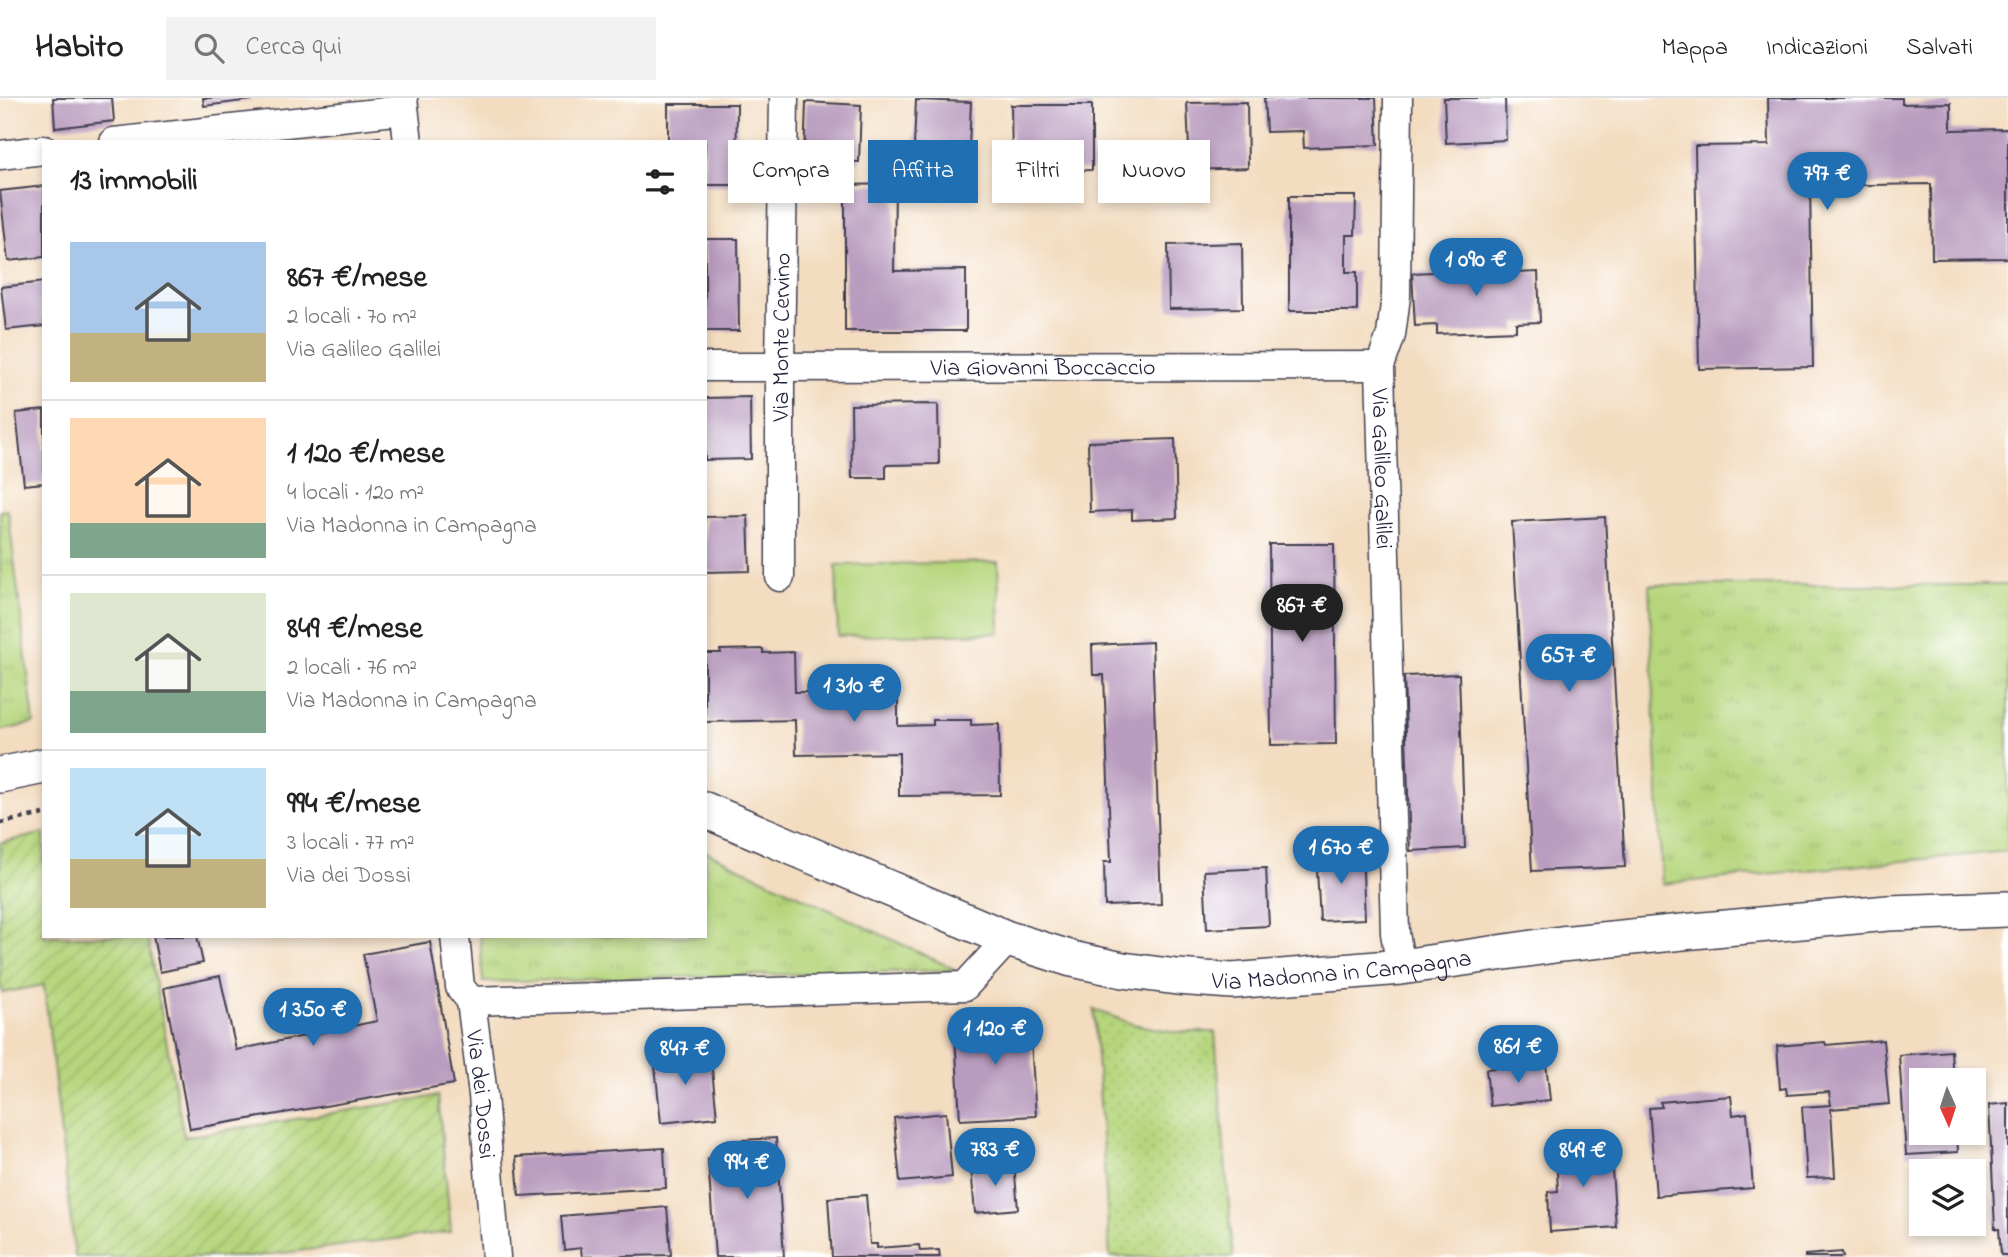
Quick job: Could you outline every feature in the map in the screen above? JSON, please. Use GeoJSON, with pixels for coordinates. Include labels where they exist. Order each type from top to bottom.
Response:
{"type":"FeatureCollection","features":[{"type":"Feature","properties":{"kind":"street","name":"Via Monte Cervino"},"geometry":{"type":"LineString","coordinates":[[780,577],[784,98]]}},
{"type":"Feature","properties":{"kind":"street","name":"Via Galileo Galilei"},"geometry":{"type":"LineString","coordinates":[[1398,98],[1396,296],[1391,335],[1380,366],[1395,933],[1401,967]]}},
{"type":"Feature","properties":{"kind":"street"},"geometry":{"type":"LineString","coordinates":[[129,140],[404,104],[408,140]]}},
{"type":"Feature","properties":{"kind":"street"},"geometry":{"type":"LineString","coordinates":[[0,155],[42,150]]}},
{"type":"Feature","properties":{"kind":"street","name":"Via Giovanni Boccaccio"},"geometry":{"type":"LineString","coordinates":[[707,367],[1380,366]]}},
{"type":"Feature","properties":{"kind":"street"},"geometry":{"type":"LineString","coordinates":[[0,775],[42,766]]}},
{"type":"Feature","properties":{"kind":"street","name":"Via Madonna in Campagna"},"geometry":{"type":"LineString","coordinates":[[707,811],[1008,939],[1072,960],[1177,977],[1232,981],[1401,967],[1561,944],[1693,930],[1888,913],[2008,909]]}},
{"type":"Feature","properties":{"kind":"street","name":"Via dei Dossi"},"geometry":{"type":"LineString","coordinates":[[455,938],[460,987],[471,1001],[496,1257]]}},
{"type":"Feature","properties":{"kind":"street"},"geometry":{"type":"LineString","coordinates":[[471,1001],[965,985],[1008,939]]}},
{"type":"Feature","properties":{"kind":"path"},"geometry":{"type":"LineString","coordinates":[[0,823],[42,814]]}},
{"type":"Feature","properties":{"kind":"green space"},"geometry":{"type":"Polygon","coordinates":[[[8,510],[34,723],[0,731],[0,511],[8,510]]]}},
{"type":"Feature","properties":{"kind":"green space"},"geometry":{"type":"Polygon","coordinates":[[[998,562],[1000,633],[838,636],[836,565],[998,562]]]}},
{"type":"Feature","properties":{"kind":"green space"},"geometry":{"type":"Polygon","coordinates":[[[1649,585],[2008,585],[2008,851],[1662,884],[1649,585]]]}},
{"type":"Feature","properties":{"kind":"green space"},"geometry":{"type":"Polygon","coordinates":[[[42,833],[42,938],[147,938],[184,1137],[438,1096],[451,1232],[251,1257],[75,1257],[44,985],[2,993],[0,982],[0,843],[42,833]]]}},
{"type":"Feature","properties":{"kind":"green space"},"geometry":{"type":"Polygon","coordinates":[[[707,852],[956,970],[483,982],[480,938],[707,938],[707,852]]]}},
{"type":"Feature","properties":{"kind":"green space"},"geometry":{"type":"Polygon","coordinates":[[[1094,1010],[1133,1024],[1175,1032],[1215,1032],[1233,1257],[1110,1257],[1094,1010]]]}},
{"type":"Feature","properties":{"kind":"building"},"geometry":{"type":"Polygon","coordinates":[[[53,98],[112,98],[114,121],[55,128],[53,98]]]}},
{"type":"Feature","properties":{"kind":"building"},"geometry":{"type":"Polygon","coordinates":[[[203,98],[251,98],[252,100],[204,106],[203,98]]]}},
{"type":"Feature","properties":{"kind":"building"},"geometry":{"type":"Polygon","coordinates":[[[1264,98],[1376,98],[1378,145],[1304,148],[1303,131],[1266,132],[1264,98]]]}},
{"type":"Feature","properties":{"kind":"building"},"geometry":{"type":"Polygon","coordinates":[[[1444,98],[1505,98],[1506,140],[1446,143],[1444,98]]]}},
{"type":"Feature","properties":{"kind":"building"},"geometry":{"type":"Polygon","coordinates":[[[1768,98],[1902,98],[1902,104],[1951,103],[1951,130],[2008,129],[2008,258],[1932,259],[1931,184],[1810,186],[1813,367],[1699,369],[1695,146],[1769,145],[1768,98]]]}},
{"type":"Feature","properties":{"kind":"building"},"geometry":{"type":"Polygon","coordinates":[[[916,100],[971,102],[969,140],[914,140],[916,100]]]}},
{"type":"Feature","properties":{"kind":"building"},"geometry":{"type":"Polygon","coordinates":[[[806,102],[861,105],[859,162],[854,162],[854,140],[805,140],[806,102]]]}},
{"type":"Feature","properties":{"kind":"building"},"geometry":{"type":"Polygon","coordinates":[[[1247,102],[1248,168],[1210,169],[1210,140],[1189,140],[1187,103],[1247,102]]]}},
{"type":"Feature","properties":{"kind":"building"},"geometry":{"type":"Polygon","coordinates":[[[668,104],[737,104],[737,140],[728,140],[728,185],[707,185],[707,140],[668,140],[668,104]]]}},
{"type":"Feature","properties":{"kind":"building"},"geometry":{"type":"Polygon","coordinates":[[[1011,105],[1092,105],[1092,170],[1084,170],[1084,140],[1012,140],[1011,105]]]}},
{"type":"Feature","properties":{"kind":"building"},"geometry":{"type":"Polygon","coordinates":[[[380,137],[381,140],[355,140],[380,137]]]}},
{"type":"Feature","properties":{"kind":"building"},"geometry":{"type":"Polygon","coordinates":[[[854,185],[868,185],[868,203],[895,203],[894,271],[966,270],[966,331],[845,331],[845,203],[854,203],[854,185]]]}},
{"type":"Feature","properties":{"kind":"building"},"geometry":{"type":"Polygon","coordinates":[[[42,186],[42,257],[8,261],[0,191],[42,186]]]}},
{"type":"Feature","properties":{"kind":"building"},"geometry":{"type":"Polygon","coordinates":[[[1289,196],[1356,196],[1355,235],[1346,235],[1346,272],[1357,272],[1357,311],[1289,311],[1289,196]]]}},
{"type":"Feature","properties":{"kind":"building"},"geometry":{"type":"Polygon","coordinates":[[[707,239],[738,239],[739,331],[707,331],[707,239]]]}},
{"type":"Feature","properties":{"kind":"building"},"geometry":{"type":"Polygon","coordinates":[[[1242,243],[1243,308],[1169,309],[1168,245],[1242,243]]]}},
{"type":"Feature","properties":{"kind":"building"},"geometry":{"type":"Polygon","coordinates":[[[1514,262],[1515,273],[1538,272],[1540,322],[1516,323],[1516,331],[1437,334],[1437,325],[1415,326],[1412,273],[1434,272],[1433,265],[1514,262]]]}},
{"type":"Feature","properties":{"kind":"building"},"geometry":{"type":"Polygon","coordinates":[[[42,282],[42,326],[6,330],[1,287],[42,282]]]}},
{"type":"Feature","properties":{"kind":"building"},"geometry":{"type":"Polygon","coordinates":[[[750,397],[751,459],[707,460],[707,398],[750,397]]]}},
{"type":"Feature","properties":{"kind":"building"},"geometry":{"type":"Polygon","coordinates":[[[938,404],[939,464],[886,465],[886,478],[852,478],[851,405],[938,404]]]}},
{"type":"Feature","properties":{"kind":"building"},"geometry":{"type":"Polygon","coordinates":[[[42,410],[42,483],[24,485],[16,413],[42,410]]]}},
{"type":"Feature","properties":{"kind":"building"},"geometry":{"type":"Polygon","coordinates":[[[1175,439],[1177,518],[1132,520],[1132,510],[1090,512],[1088,442],[1175,439]]]}},
{"type":"Feature","properties":{"kind":"building"},"geometry":{"type":"Polygon","coordinates":[[[748,516],[750,571],[707,572],[707,517],[748,516]]]}},
{"type":"Feature","properties":{"kind":"building"},"geometry":{"type":"Polygon","coordinates":[[[1605,517],[1625,867],[1532,871],[1512,522],[1605,517]]]}},
{"type":"Feature","properties":{"kind":"building"},"geometry":{"type":"Polygon","coordinates":[[[1269,544],[1334,544],[1336,744],[1271,745],[1269,544]]]}},
{"type":"Feature","properties":{"kind":"building"},"geometry":{"type":"Polygon","coordinates":[[[1152,642],[1161,904],[1105,906],[1104,862],[1111,862],[1104,675],[1093,675],[1092,645],[1152,642]]]}},
{"type":"Feature","properties":{"kind":"building"},"geometry":{"type":"Polygon","coordinates":[[[763,649],[763,653],[794,652],[795,692],[825,692],[825,685],[867,684],[867,691],[898,691],[898,726],[933,725],[933,720],[971,720],[971,725],[999,724],[1000,795],[899,796],[899,753],[796,755],[795,720],[707,722],[707,653],[721,653],[720,650],[763,649]]]}},
{"type":"Feature","properties":{"kind":"building"},"geometry":{"type":"Polygon","coordinates":[[[1459,674],[1465,848],[1410,851],[1404,676],[1459,674]]]}},
{"type":"Feature","properties":{"kind":"building"},"geometry":{"type":"Polygon","coordinates":[[[1362,851],[1365,919],[1320,921],[1316,853],[1362,851]]]}},
{"type":"Feature","properties":{"kind":"building"},"geometry":{"type":"Polygon","coordinates":[[[1266,868],[1269,926],[1207,929],[1204,871],[1266,868]]]}},
{"type":"Feature","properties":{"kind":"building"},"geometry":{"type":"Polygon","coordinates":[[[153,938],[197,938],[203,963],[160,972],[153,938]]]}},
{"type":"Feature","properties":{"kind":"building"},"geometry":{"type":"Polygon","coordinates":[[[430,942],[454,1084],[190,1129],[164,988],[220,976],[236,1050],[377,1021],[363,954],[430,942]]]}},
{"type":"Feature","properties":{"kind":"building"},"geometry":{"type":"Polygon","coordinates":[[[1029,1013],[1036,1116],[960,1120],[954,1018],[1029,1013]]]}},
{"type":"Feature","properties":{"kind":"building"},"geometry":{"type":"Polygon","coordinates":[[[1883,1040],[1889,1104],[1831,1109],[1835,1177],[1807,1178],[1802,1107],[1831,1105],[1829,1092],[1787,1095],[1786,1088],[1780,1089],[1777,1046],[1883,1040]]]}},
{"type":"Feature","properties":{"kind":"building"},"geometry":{"type":"Polygon","coordinates":[[[710,1051],[717,1117],[661,1123],[654,1056],[710,1051]]]}},
{"type":"Feature","properties":{"kind":"building"},"geometry":{"type":"Polygon","coordinates":[[[1951,1051],[1952,1068],[1909,1068],[1909,1145],[1958,1145],[1958,1152],[1906,1155],[1899,1055],[1951,1051]]]}},
{"type":"Feature","properties":{"kind":"building"},"geometry":{"type":"Polygon","coordinates":[[[1546,1063],[1550,1100],[1490,1106],[1486,1069],[1546,1063]]]}},
{"type":"Feature","properties":{"kind":"building"},"geometry":{"type":"Polygon","coordinates":[[[1731,1096],[1733,1115],[1747,1113],[1753,1188],[1656,1196],[1649,1108],[1662,1107],[1660,1102],[1731,1096]]]}},
{"type":"Feature","properties":{"kind":"building"},"geometry":{"type":"Polygon","coordinates":[[[2008,1103],[2008,1255],[2001,1255],[1999,1229],[1995,1229],[1989,1105],[2008,1103]]]}},
{"type":"Feature","properties":{"kind":"building"},"geometry":{"type":"Polygon","coordinates":[[[946,1113],[952,1177],[900,1182],[894,1118],[946,1113]]]}},
{"type":"Feature","properties":{"kind":"building"},"geometry":{"type":"Polygon","coordinates":[[[776,1138],[784,1257],[715,1257],[708,1159],[728,1157],[727,1141],[776,1138]]]}},
{"type":"Feature","properties":{"kind":"building"},"geometry":{"type":"Polygon","coordinates":[[[1610,1141],[1616,1227],[1550,1232],[1548,1192],[1558,1191],[1556,1152],[1575,1151],[1574,1144],[1610,1141]]]}},
{"type":"Feature","properties":{"kind":"building"},"geometry":{"type":"Polygon","coordinates":[[[664,1148],[666,1188],[519,1196],[516,1157],[664,1148]]]}},
{"type":"Feature","properties":{"kind":"building"},"geometry":{"type":"Polygon","coordinates":[[[1014,1164],[1018,1209],[975,1213],[971,1168],[1014,1164]]]}},
{"type":"Feature","properties":{"kind":"building"},"geometry":{"type":"Polygon","coordinates":[[[866,1195],[870,1244],[877,1244],[877,1248],[919,1245],[920,1251],[939,1250],[940,1257],[832,1257],[828,1198],[866,1195]]]}},
{"type":"Feature","properties":{"kind":"building"},"geometry":{"type":"Polygon","coordinates":[[[667,1207],[671,1255],[582,1257],[581,1248],[564,1250],[561,1216],[667,1207]]]}},
{"type":"Feature","properties":{"kind":"building"},"geometry":{"type":"Polygon","coordinates":[[[1842,1252],[1843,1257],[1805,1257],[1805,1255],[1842,1252]]]}}]}
